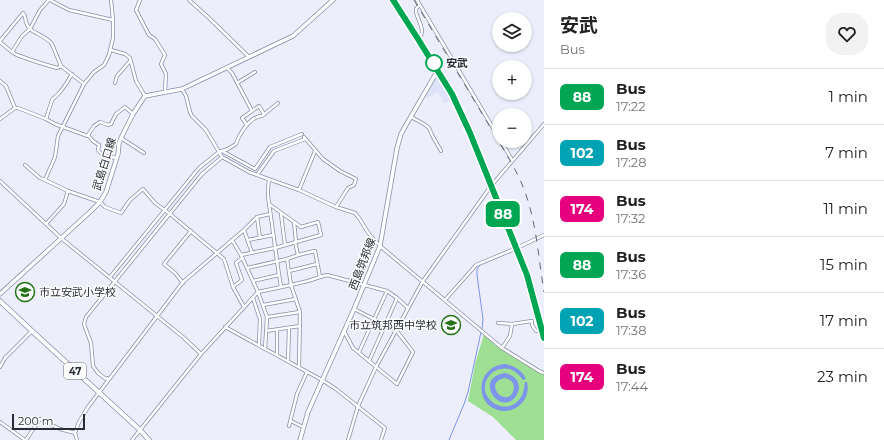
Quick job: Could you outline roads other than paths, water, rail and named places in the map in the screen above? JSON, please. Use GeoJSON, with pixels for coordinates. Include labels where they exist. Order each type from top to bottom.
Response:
{"type":"FeatureCollection","features":[{"type":"Feature","properties":{"kind":"main road"},"geometry":{"type":"LineString","coordinates":[[145,96],[182,90],[293,36],[333,0]]}},
{"type":"Feature","properties":{"kind":"main road"},"geometry":{"type":"LineString","coordinates":[[393,0],[452,94],[527,275],[544,338]]}},
{"type":"Feature","properties":{"kind":"main road","name":"西島筑邦線"},"geometry":{"type":"LineString","coordinates":[[300,440],[308,412],[354,309],[380,246],[401,134],[438,70]]}},
{"type":"Feature","properties":{"kind":"main road","name":"武島白口線"},"geometry":{"type":"LineString","coordinates":[[0,294],[100,202],[106,192],[117,158],[121,138],[133,114],[145,96]]}},
{"type":"Feature","properties":{"kind":"main road","name":"47"},"geometry":{"type":"LineString","coordinates":[[0,301],[149,440]]}},
{"type":"Feature","properties":{"kind":"street"},"geometry":{"type":"LineString","coordinates":[[12,52],[22,36],[30,29],[40,10],[50,0],[69,10],[113,20]]}},
{"type":"Feature","properties":{"kind":"street"},"geometry":{"type":"LineString","coordinates":[[44,180],[55,157],[58,136],[62,126],[84,84],[104,65],[111,50],[113,20],[111,0]]}},
{"type":"Feature","properties":{"kind":"street"},"geometry":{"type":"LineString","coordinates":[[140,0],[136,10],[149,35],[155,39],[165,55],[162,64],[166,74],[165,93]]}},
{"type":"Feature","properties":{"kind":"street"},"geometry":{"type":"LineString","coordinates":[[189,0],[250,57]]}},
{"type":"Feature","properties":{"kind":"street"},"geometry":{"type":"LineString","coordinates":[[417,0],[492,126]]}},
{"type":"Feature","properties":{"kind":"street"},"geometry":{"type":"LineString","coordinates":[[418,39],[422,36],[423,32],[416,12],[419,5]]}},
{"type":"Feature","properties":{"kind":"street"},"geometry":{"type":"LineString","coordinates":[[61,66],[57,68],[12,52],[0,41],[23,13],[25,14],[26,22],[30,29],[36,34],[50,41],[61,66],[84,84]]}},
{"type":"Feature","properties":{"kind":"street"},"geometry":{"type":"LineString","coordinates":[[111,50],[125,54],[130,58],[136,82],[145,96]]}},
{"type":"Feature","properties":{"kind":"street"},"geometry":{"type":"LineString","coordinates":[[115,83],[118,76],[131,61]]}},
{"type":"Feature","properties":{"kind":"street"},"geometry":{"type":"LineString","coordinates":[[227,68],[237,83],[255,118]]}},
{"type":"Feature","properties":{"kind":"street"},"geometry":{"type":"LineString","coordinates":[[237,83],[255,72]]}},
{"type":"Feature","properties":{"kind":"street"},"geometry":{"type":"LineString","coordinates":[[46,119],[52,100],[67,84],[72,74]]}},
{"type":"Feature","properties":{"kind":"street"},"geometry":{"type":"LineString","coordinates":[[0,81],[6,86],[15,108]]}},
{"type":"Feature","properties":{"kind":"street"},"geometry":{"type":"LineString","coordinates":[[182,90],[186,96],[192,116],[206,130],[222,157],[249,172],[299,190],[357,214],[369,234],[380,246],[502,348],[544,373]]}},
{"type":"Feature","properties":{"kind":"street"},"geometry":{"type":"LineString","coordinates":[[110,277],[199,168],[220,152],[236,144],[238,137],[247,125],[255,118],[262,116],[278,103]]}},
{"type":"Feature","properties":{"kind":"street"},"geometry":{"type":"LineString","coordinates":[[247,125],[242,118],[252,111],[260,106],[264,114]]}},
{"type":"Feature","properties":{"kind":"street"},"geometry":{"type":"LineString","coordinates":[[0,119],[15,108],[18,108],[87,136],[100,122],[108,125],[111,124],[116,114],[125,107],[133,114]]}},
{"type":"Feature","properties":{"kind":"street"},"geometry":{"type":"LineString","coordinates":[[410,117],[429,128],[441,151]]}},
{"type":"Feature","properties":{"kind":"street"},"geometry":{"type":"LineString","coordinates":[[348,440],[358,406],[376,367],[423,281],[491,186],[544,124]]}},
{"type":"Feature","properties":{"kind":"street"},"geometry":{"type":"LineString","coordinates":[[88,134],[99,145],[99,152],[104,155],[117,158]]}},
{"type":"Feature","properties":{"kind":"street"},"geometry":{"type":"LineString","coordinates":[[220,152],[255,169],[270,147],[304,136]]}},
{"type":"Feature","properties":{"kind":"street"},"geometry":{"type":"LineString","coordinates":[[304,136],[323,159],[340,171],[356,179],[354,185],[348,188],[336,206]]}},
{"type":"Feature","properties":{"kind":"street"},"geometry":{"type":"LineString","coordinates":[[258,175],[274,151],[304,136]]}},
{"type":"Feature","properties":{"kind":"street"},"geometry":{"type":"LineString","coordinates":[[121,138],[144,153]]}},
{"type":"Feature","properties":{"kind":"street"},"geometry":{"type":"LineString","coordinates":[[505,148],[512,160]]}},
{"type":"Feature","properties":{"kind":"street"},"geometry":{"type":"LineString","coordinates":[[299,190],[315,151]]}},
{"type":"Feature","properties":{"kind":"street"},"geometry":{"type":"LineString","coordinates":[[108,379],[98,373],[93,366],[91,344],[84,324],[86,317],[202,174],[222,157]]}},
{"type":"Feature","properties":{"kind":"street"},"geometry":{"type":"LineString","coordinates":[[25,165],[40,178],[68,191],[100,202],[105,207],[121,213],[130,200],[143,189],[154,203],[165,210],[224,259],[233,287],[244,307]]}},
{"type":"Feature","properties":{"kind":"street"},"geometry":{"type":"LineString","coordinates":[[270,180],[268,188],[270,214],[281,287]]}},
{"type":"Feature","properties":{"kind":"street"},"geometry":{"type":"LineString","coordinates":[[0,181],[61,238],[183,337],[201,354]]}},
{"type":"Feature","properties":{"kind":"street"},"geometry":{"type":"LineString","coordinates":[[46,224],[64,204],[68,191]]}},
{"type":"Feature","properties":{"kind":"street"},"geometry":{"type":"LineString","coordinates":[[233,287],[242,280],[236,263],[242,257],[321,235],[318,222],[301,227],[269,204]]}},
{"type":"Feature","properties":{"kind":"street"},"geometry":{"type":"LineString","coordinates":[[281,213],[285,245]]}},
{"type":"Feature","properties":{"kind":"street"},"geometry":{"type":"LineString","coordinates":[[77,440],[75,433],[88,407],[98,392],[183,283],[257,217],[270,214]]}},
{"type":"Feature","properties":{"kind":"street"},"geometry":{"type":"LineString","coordinates":[[257,217],[260,238]]}},
{"type":"Feature","properties":{"kind":"street"},"geometry":{"type":"LineString","coordinates":[[294,222],[298,256]]}},
{"type":"Feature","properties":{"kind":"street"},"geometry":{"type":"LineString","coordinates":[[244,230],[252,253]]}},
{"type":"Feature","properties":{"kind":"street"},"geometry":{"type":"LineString","coordinates":[[183,283],[175,273],[164,264],[191,231]]}},
{"type":"Feature","properties":{"kind":"street"},"geometry":{"type":"LineString","coordinates":[[248,240],[273,235]]}},
{"type":"Feature","properties":{"kind":"street"},"geometry":{"type":"LineString","coordinates":[[445,300],[476,265],[544,235]]}},
{"type":"Feature","properties":{"kind":"street"},"geometry":{"type":"LineString","coordinates":[[232,240],[242,257],[263,305],[267,319],[265,349]]}},
{"type":"Feature","properties":{"kind":"street"},"geometry":{"type":"LineString","coordinates":[[247,268],[315,251],[320,276]]}},
{"type":"Feature","properties":{"kind":"street"},"geometry":{"type":"LineString","coordinates":[[287,259],[291,285],[300,312],[300,367]]}},
{"type":"Feature","properties":{"kind":"street"},"geometry":{"type":"LineString","coordinates":[[289,271],[318,264]]}},
{"type":"Feature","properties":{"kind":"street"},"geometry":{"type":"LineString","coordinates":[[253,281],[279,275]]}},
{"type":"Feature","properties":{"kind":"street"},"geometry":{"type":"LineString","coordinates":[[132,440],[201,354],[258,292],[308,281],[327,275],[387,291],[408,308]]}},
{"type":"Feature","properties":{"kind":"street"},"geometry":{"type":"LineString","coordinates":[[359,352],[387,291]]}},
{"type":"Feature","properties":{"kind":"street"},"geometry":{"type":"LineString","coordinates":[[253,298],[260,321],[259,345]]}},
{"type":"Feature","properties":{"kind":"street"},"geometry":{"type":"LineString","coordinates":[[369,361],[397,298]]}},
{"type":"Feature","properties":{"kind":"street"},"geometry":{"type":"LineString","coordinates":[[263,305],[296,299]]}},
{"type":"Feature","properties":{"kind":"street"},"geometry":{"type":"LineString","coordinates":[[344,331],[353,348],[397,384],[413,352],[396,330],[354,309]]}},
{"type":"Feature","properties":{"kind":"street"},"geometry":{"type":"LineString","coordinates":[[260,321],[300,312]]}},
{"type":"Feature","properties":{"kind":"street"},"geometry":{"type":"LineString","coordinates":[[498,323],[512,324],[532,321],[532,325],[536,331],[542,330]]}},
{"type":"Feature","properties":{"kind":"street"},"geometry":{"type":"LineString","coordinates":[[502,348],[510,336],[512,324]]}},
{"type":"Feature","properties":{"kind":"street"},"geometry":{"type":"LineString","coordinates":[[266,331],[300,326]]}},
{"type":"Feature","properties":{"kind":"street"},"geometry":{"type":"LineString","coordinates":[[225,327],[322,380],[358,406],[385,428],[381,440]]}},
{"type":"Feature","properties":{"kind":"street"},"geometry":{"type":"LineString","coordinates":[[288,361],[289,328]]}},
{"type":"Feature","properties":{"kind":"street"},"geometry":{"type":"LineString","coordinates":[[277,330],[277,355]]}},
{"type":"Feature","properties":{"kind":"street"},"geometry":{"type":"LineString","coordinates":[[0,367],[4,358],[32,332]]}},
{"type":"Feature","properties":{"kind":"street"},"geometry":{"type":"LineString","coordinates":[[289,426],[297,394],[307,372]]}},
{"type":"Feature","properties":{"kind":"street"},"geometry":{"type":"LineString","coordinates":[[1,424],[26,440],[40,418],[60,429],[75,433]]}},
{"type":"Feature","properties":{"kind":"street"},"geometry":{"type":"LineString","coordinates":[[291,421],[303,427]]}},
{"type":"Feature","properties":{"kind":"water"},"geometry":{"type":"Polygon","coordinates":[[[504,364],[517,368],[526,379],[523,380],[517,373],[508,369],[500,369],[495,371],[489,376],[485,384],[485,391],[488,398],[501,406],[508,406],[515,404],[521,397],[525,382],[527,382],[528,388],[523,402],[517,407],[508,411],[494,409],[487,403],[483,396],[482,388],[483,380],[487,373],[494,367],[504,364]]]}},
{"type":"Feature","properties":{"kind":"water"},"geometry":{"type":"Polygon","coordinates":[[[505,373],[515,378],[517,381],[519,388],[518,392],[510,402],[497,400],[492,395],[490,388],[491,382],[495,376],[505,373]],[[504,378],[498,381],[495,385],[498,393],[505,397],[509,396],[514,389],[512,382],[504,378]]]}},
{"type":"Feature","properties":{"kind":"waterway"},"geometry":{"type":"LineString","coordinates":[[482,329],[483,319],[477,269],[480,265],[515,250]]}},
{"type":"Feature","properties":{"kind":"waterway"},"geometry":{"type":"LineString","coordinates":[[449,440],[468,392],[481,332]]}},
{"type":"Feature","properties":{"kind":"railway"},"geometry":{"type":"LineString","coordinates":[[414,0],[521,181],[534,223],[544,292]]}},
{"type":"Feature","properties":{"kind":"place","name":"安武"},"geometry":{"type":"Point","coordinates":[434,63]}},
{"type":"Feature","properties":{"kind":"place","name":"市立安武小学校"},"geometry":{"type":"Point","coordinates":[25,292]}},
{"type":"Feature","properties":{"kind":"place","name":"市立筑邦西中学校"},"geometry":{"type":"Point","coordinates":[451,325]}}]}
